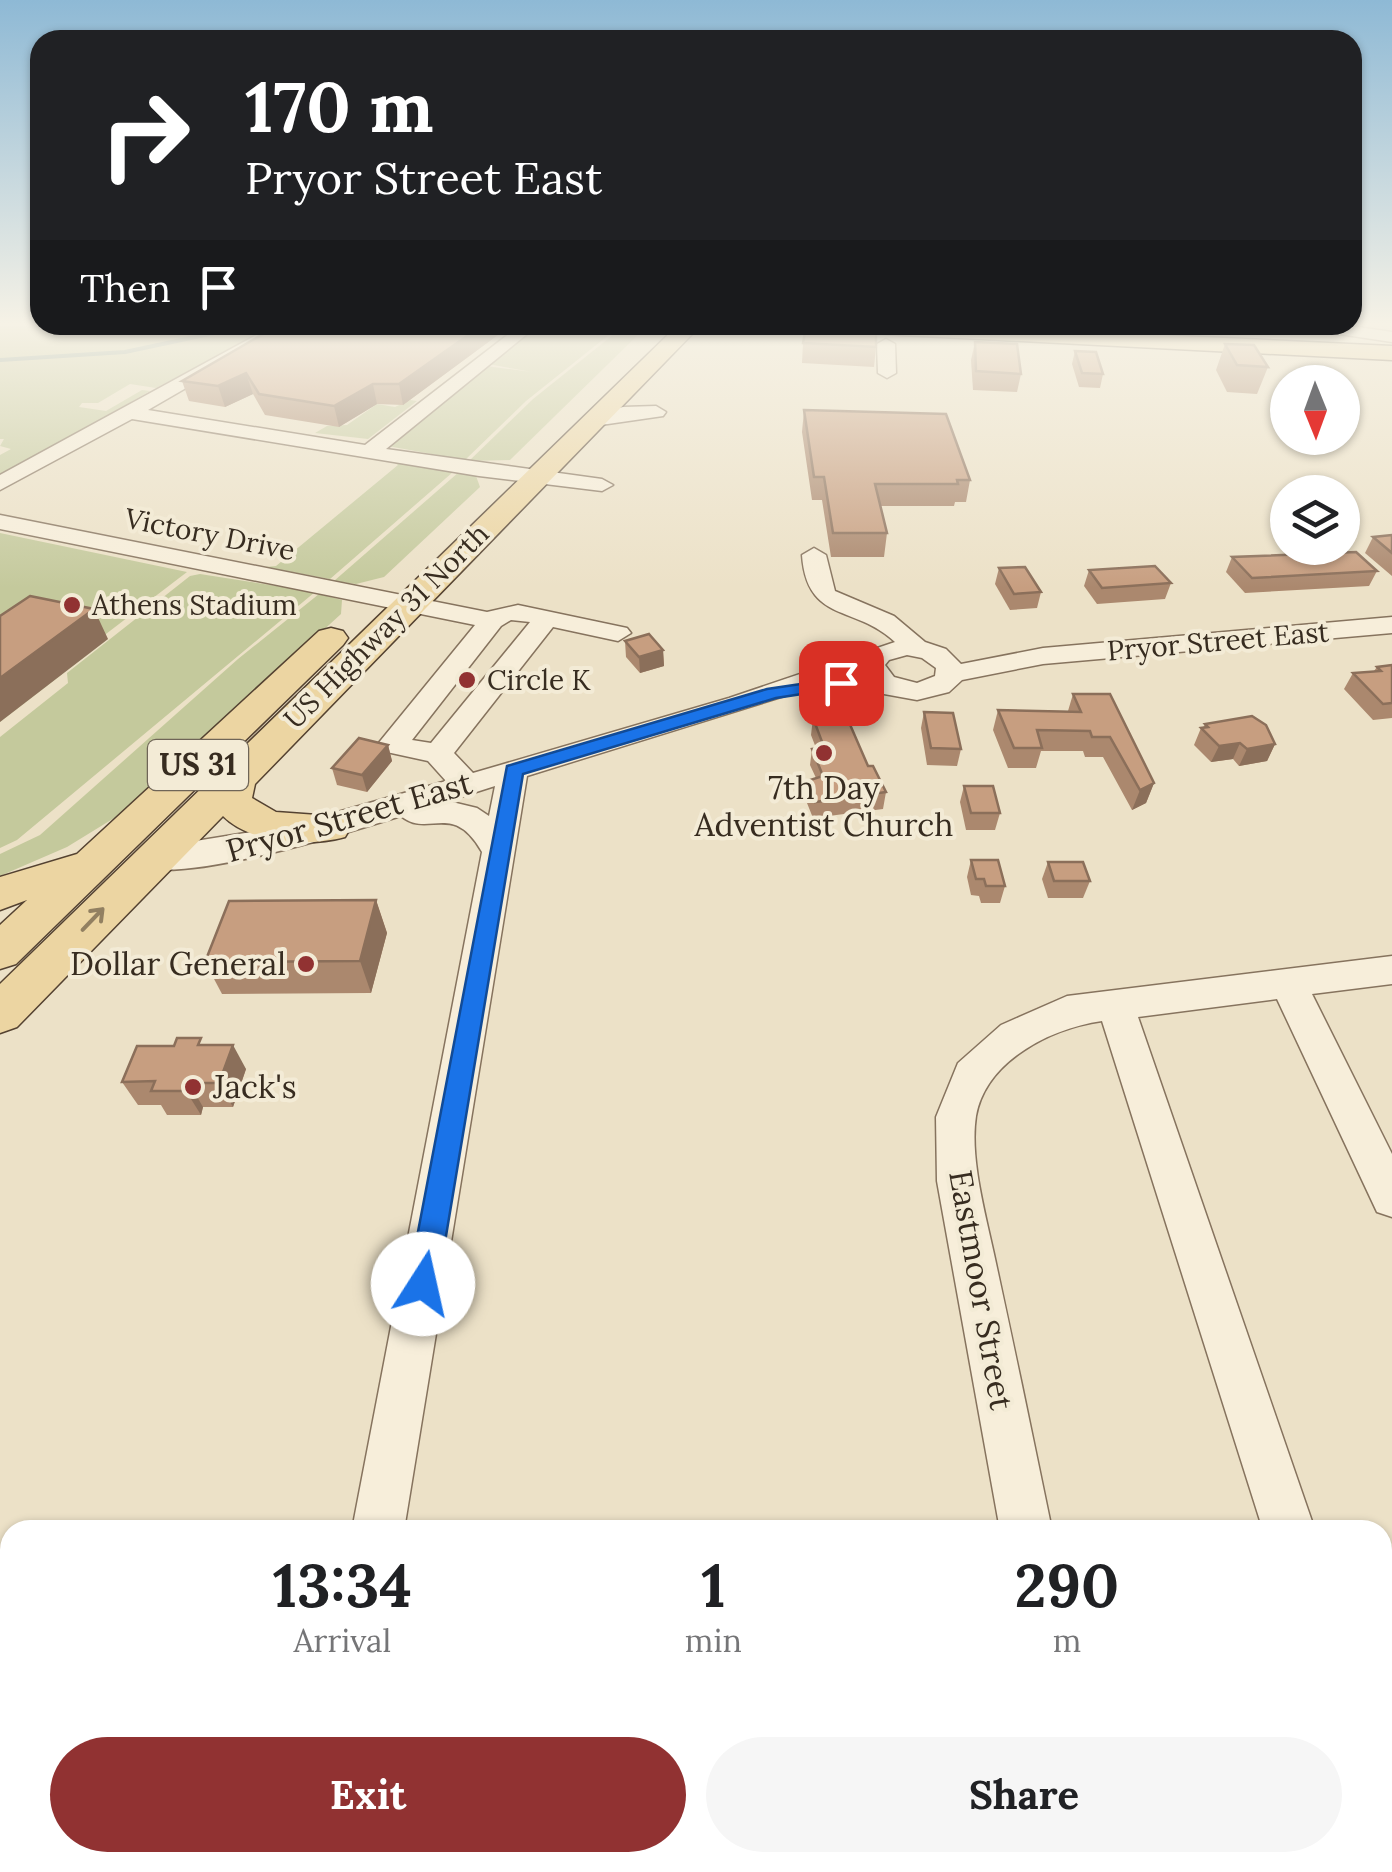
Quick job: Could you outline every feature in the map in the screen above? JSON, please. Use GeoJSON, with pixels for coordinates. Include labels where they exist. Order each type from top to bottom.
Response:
{"type":"FeatureCollection","features":[{"type":"Feature","properties":{"kind":"main road","name":"US Highway 31 North"},"geometry":{"type":"LineString","coordinates":[[470,504],[510,475],[561,454],[577,414]]}},
{"type":"Feature","properties":{"kind":"main road","name":"US Highway 31 North"},"geometry":{"type":"LineString","coordinates":[[0,952],[394,590],[504,510],[510,475],[533,444]]}},
{"type":"Feature","properties":{"kind":"main road","name":"US Highway 31 North"},"geometry":{"type":"LineString","coordinates":[[0,1014],[237,774],[394,590]]}},
{"type":"Feature","properties":{"kind":"main road"},"geometry":{"type":"LineString","coordinates":[[237,774],[232,800],[244,816],[283,827],[345,823]]}},
{"type":"Feature","properties":{"kind":"main road"},"geometry":{"type":"LineString","coordinates":[[0,894],[40,877],[93,865],[152,859]]}},
{"type":"Feature","properties":{"kind":"street"},"geometry":{"type":"LineString","coordinates":[[0,484],[123,413]]}},
{"type":"Feature","properties":{"kind":"street"},"geometry":{"type":"LineString","coordinates":[[133,413],[585,487]]}},
{"type":"Feature","properties":{"kind":"street"},"geometry":{"type":"LineString","coordinates":[[369,452],[418,413]]}},
{"type":"Feature","properties":{"kind":"street"},"geometry":{"type":"LineString","coordinates":[[577,414],[606,413]]}},
{"type":"Feature","properties":{"kind":"street"},"geometry":{"type":"LineString","coordinates":[[561,454],[565,469],[585,487]]}},
{"type":"Feature","properties":{"kind":"street"},"geometry":{"type":"LineString","coordinates":[[504,510],[542,490],[585,487]]}},
{"type":"Feature","properties":{"kind":"street","name":"Victory Drive"},"geometry":{"type":"LineString","coordinates":[[0,522],[394,590],[492,621],[505,612],[618,633]]}},
{"type":"Feature","properties":{"kind":"street"},"geometry":{"type":"LineString","coordinates":[[814,555],[818,590],[836,604],[864,612],[883,633],[897,658],[945,660],[950,674]]}},
{"type":"Feature","properties":{"kind":"street"},"geometry":{"type":"LineString","coordinates":[[438,754],[547,618]]}},
{"type":"Feature","properties":{"kind":"street"},"geometry":{"type":"LineString","coordinates":[[467,784],[438,754],[392,745],[492,621]]}},
{"type":"Feature","properties":{"kind":"street","name":"Pryor Street East"},"geometry":{"type":"LineString","coordinates":[[152,859],[216,855],[345,823],[897,658],[1043,656],[1392,626]]}},
{"type":"Feature","properties":{"kind":"street","name":"Pryor Street East"},"geometry":{"type":"LineString","coordinates":[[897,658],[902,690],[924,691],[942,685],[950,674],[1043,656]]}},
{"type":"Feature","properties":{"kind":"street"},"geometry":{"type":"LineString","coordinates":[[380,1520],[514,770]]}},
{"type":"Feature","properties":{"kind":"street"},"geometry":{"type":"LineString","coordinates":[[345,823],[439,811],[468,814],[485,826],[500,853]]}},
{"type":"Feature","properties":{"kind":"street","name":"Eastmoor Street"},"geometry":{"type":"LineString","coordinates":[[1024,1520],[958,1180],[956,1117],[972,1075],[1014,1036],[1067,1011],[1392,970]]}},
{"type":"Feature","properties":{"kind":"street"},"geometry":{"type":"LineString","coordinates":[[1288,982],[1392,1198]]}},
{"type":"Feature","properties":{"kind":"street"},"geometry":{"type":"LineString","coordinates":[[1114,1003],[1286,1520]]}},
{"type":"Feature","properties":{"kind":"green space"},"geometry":{"type":"Polygon","coordinates":[[[0,413],[111,413],[0,477],[0,455],[11,449],[0,446],[4,439],[0,439],[0,413]]]}},
{"type":"Feature","properties":{"kind":"green space"},"geometry":{"type":"Polygon","coordinates":[[[364,413],[401,413],[368,439],[315,433],[327,426],[347,425],[364,413]]]}},
{"type":"Feature","properties":{"kind":"green space"},"geometry":{"type":"Polygon","coordinates":[[[424,413],[513,413],[465,460],[382,445],[424,413]]]}},
{"type":"Feature","properties":{"kind":"green space"},"geometry":{"type":"Polygon","coordinates":[[[518,413],[558,413],[510,460],[469,461],[518,413]]]}},
{"type":"Feature","properties":{"kind":"green space"},"geometry":{"type":"Polygon","coordinates":[[[392,461],[453,472],[330,579],[265,567],[276,566],[398,465],[392,461]]]}},
{"type":"Feature","properties":{"kind":"green space"},"geometry":{"type":"Polygon","coordinates":[[[459,472],[476,476],[480,487],[384,577],[356,584],[334,581],[459,472]]]}},
{"type":"Feature","properties":{"kind":"green space","name":"Athens Stadium"},"geometry":{"type":"Polygon","coordinates":[[[0,533],[187,572],[0,722],[0,533]]]}},
{"type":"Feature","properties":{"kind":"green space"},"geometry":{"type":"Polygon","coordinates":[[[200,574],[315,592],[17,840],[0,848],[0,737],[68,683],[67,673],[190,576],[200,574]]]}},
{"type":"Feature","properties":{"kind":"green space"},"geometry":{"type":"Polygon","coordinates":[[[319,594],[342,600],[341,614],[124,812],[67,847],[0,876],[0,854],[40,835],[238,659],[319,594]]]}},
{"type":"Feature","properties":{"kind":"building"},"geometry":{"type":"Polygon","coordinates":[[[805,413],[923,413],[946,414],[970,480],[957,480],[958,484],[875,484],[887,533],[833,533],[824,477],[814,477],[805,413]]]}},
{"type":"Feature","properties":{"kind":"building"},"geometry":{"type":"Polygon","coordinates":[[[1392,535],[1392,553],[1373,537],[1392,535]]]}},
{"type":"Feature","properties":{"kind":"building"},"geometry":{"type":"Polygon","coordinates":[[[1270,555],[1270,565],[1360,565],[1360,556],[1377,571],[1252,578],[1232,557],[1270,555]]]}},
{"type":"Feature","properties":{"kind":"building"},"geometry":{"type":"Polygon","coordinates":[[[1155,566],[1171,583],[1102,588],[1089,570],[1155,566]]]}},
{"type":"Feature","properties":{"kind":"building"},"geometry":{"type":"Polygon","coordinates":[[[1025,567],[1041,592],[1014,594],[999,568],[1025,567]]]}},
{"type":"Feature","properties":{"kind":"building"},"geometry":{"type":"Polygon","coordinates":[[[30,596],[94,609],[0,678],[0,616],[30,596]]]}},
{"type":"Feature","properties":{"kind":"building"},"geometry":{"type":"Polygon","coordinates":[[[649,634],[663,650],[639,657],[625,641],[649,634]]]}},
{"type":"Feature","properties":{"kind":"building"},"geometry":{"type":"Polygon","coordinates":[[[1392,665],[1392,703],[1383,704],[1353,673],[1381,671],[1377,667],[1392,665]]]}},
{"type":"Feature","properties":{"kind":"building"},"geometry":{"type":"Polygon","coordinates":[[[1073,694],[1110,694],[1154,783],[1140,790],[1110,737],[1092,737],[1090,731],[1037,730],[1042,748],[1014,748],[998,710],[1081,712],[1073,694]]]}},
{"type":"Feature","properties":{"kind":"building"},"geometry":{"type":"Polygon","coordinates":[[[924,712],[953,713],[961,749],[931,748],[924,712]]]}},
{"type":"Feature","properties":{"kind":"building"},"geometry":{"type":"Polygon","coordinates":[[[845,713],[868,766],[873,766],[886,792],[815,802],[807,781],[823,776],[812,749],[824,747],[813,718],[845,713]]]}},
{"type":"Feature","properties":{"kind":"building"},"geometry":{"type":"Polygon","coordinates":[[[1252,716],[1266,725],[1275,744],[1247,749],[1240,743],[1219,746],[1201,728],[1208,727],[1205,724],[1252,716]]]}},
{"type":"Feature","properties":{"kind":"building"},"geometry":{"type":"Polygon","coordinates":[[[359,738],[388,745],[362,775],[332,768],[359,738]]]}},
{"type":"Feature","properties":{"kind":"building"},"geometry":{"type":"Polygon","coordinates":[[[964,786],[993,786],[1000,813],[971,813],[964,786]]]}},
{"type":"Feature","properties":{"kind":"building"},"geometry":{"type":"Polygon","coordinates":[[[971,860],[998,860],[1005,886],[986,886],[984,879],[976,879],[971,860]]]}},
{"type":"Feature","properties":{"kind":"building"},"geometry":{"type":"Polygon","coordinates":[[[1048,862],[1083,862],[1090,881],[1054,881],[1048,862]]]}},
{"type":"Feature","properties":{"kind":"building"},"geometry":{"type":"Polygon","coordinates":[[[376,900],[360,961],[205,962],[229,901],[376,900]]]}},
{"type":"Feature","properties":{"kind":"building"},"geometry":{"type":"Polygon","coordinates":[[[177,1038],[201,1038],[198,1045],[233,1045],[219,1083],[189,1083],[186,1091],[151,1091],[155,1081],[122,1082],[137,1046],[174,1046],[177,1038]]]}},
{"type":"Feature","properties":{"kind":"place","name":"Athens Stadium"},"geometry":{"type":"Point","coordinates":[72,605]}},
{"type":"Feature","properties":{"kind":"place","name":"Circle K"},"geometry":{"type":"Point","coordinates":[467,680]}},
{"type":"Feature","properties":{"kind":"place","name":"7th Day Adventist Church"},"geometry":{"type":"Point","coordinates":[824,753]}},
{"type":"Feature","properties":{"kind":"place","name":"Dollar General"},"geometry":{"type":"Point","coordinates":[306,964]}},
{"type":"Feature","properties":{"kind":"place","name":"Jack's"},"geometry":{"type":"Point","coordinates":[193,1087]}},
{"type":"Feature","properties":{"kind":"route"},"geometry":{"type":"LineString","coordinates":[[423,1284],[514,770],[774,693],[841,683]]}}]}
